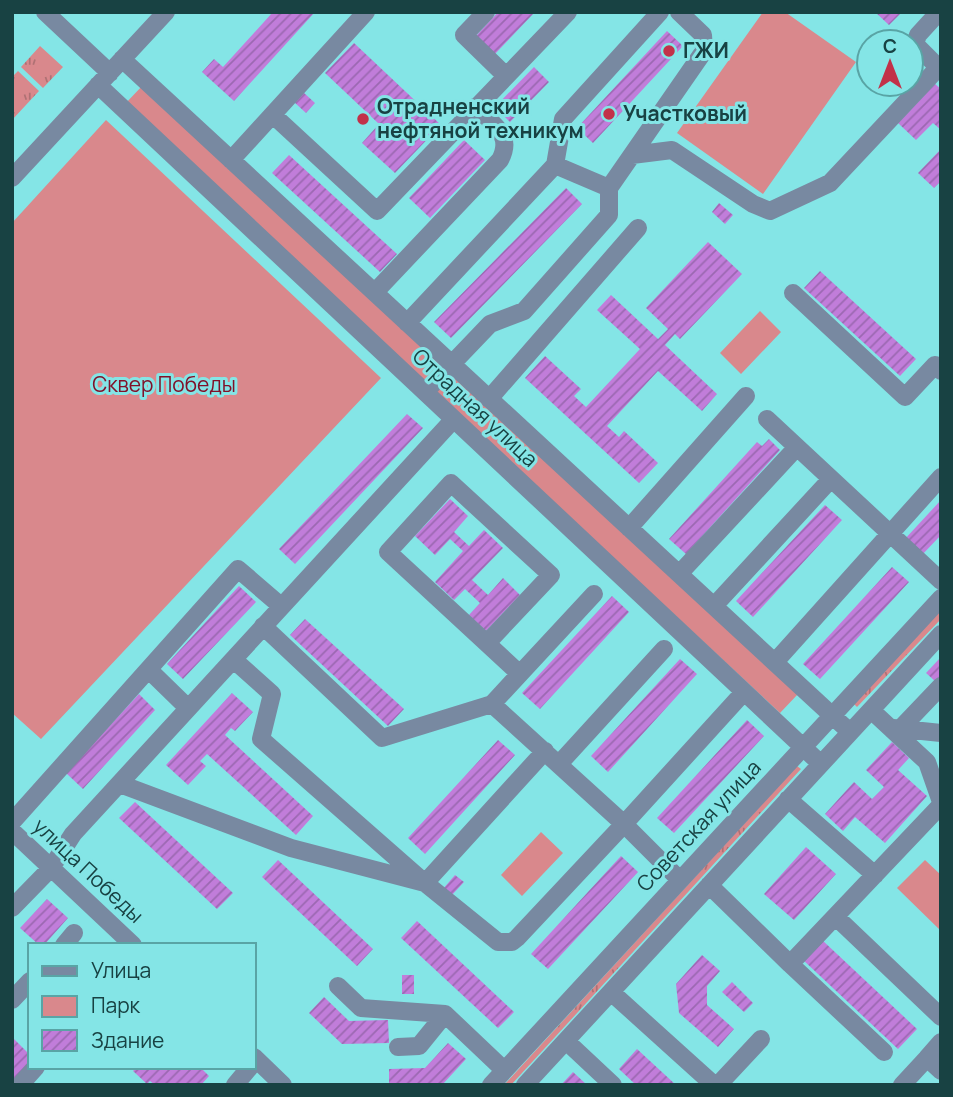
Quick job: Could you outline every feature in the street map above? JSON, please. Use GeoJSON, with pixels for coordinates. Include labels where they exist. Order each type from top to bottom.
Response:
{"type":"FeatureCollection","features":[{"type":"Feature","properties":{"kind":"street","name":"Отрадная улица"},"geometry":{"type":"LineString","coordinates":[[45,12],[104,79],[453,420],[821,764]]}},
{"type":"Feature","properties":{"kind":"street"},"geometry":{"type":"LineString","coordinates":[[12,178],[166,12]]}},
{"type":"Feature","properties":{"kind":"street"},"geometry":{"type":"LineString","coordinates":[[231,160],[366,12]]}},
{"type":"Feature","properties":{"kind":"street"},"geometry":{"type":"LineString","coordinates":[[486,12],[464,35],[506,76]]}},
{"type":"Feature","properties":{"kind":"street"},"geometry":{"type":"LineString","coordinates":[[272,115],[377,211],[568,12]]}},
{"type":"Feature","properties":{"kind":"street"},"geometry":{"type":"LineString","coordinates":[[407,323],[555,165],[563,119],[660,12]]}},
{"type":"Feature","properties":{"kind":"street"},"geometry":{"type":"LineString","coordinates":[[425,392],[490,324],[524,311],[609,215],[609,188],[704,51],[703,34],[679,12]]}},
{"type":"Feature","properties":{"kind":"street"},"geometry":{"type":"LineString","coordinates":[[632,155],[672,150],[752,204],[770,211],[830,183],[939,69],[918,48],[915,40],[939,12]]}},
{"type":"Feature","properties":{"kind":"street","name":"Отрадная улица"},"geometry":{"type":"LineString","coordinates":[[122,59],[850,732]]}},
{"type":"Feature","properties":{"kind":"street"},"geometry":{"type":"LineString","coordinates":[[375,292],[504,154],[504,136],[475,107]]}},
{"type":"Feature","properties":{"kind":"street"},"geometry":{"type":"LineString","coordinates":[[555,165],[609,188]]}},
{"type":"Feature","properties":{"kind":"street"},"geometry":{"type":"LineString","coordinates":[[489,399],[638,229]]}},
{"type":"Feature","properties":{"kind":"street"},"geometry":{"type":"LineString","coordinates":[[793,293],[905,397],[935,365],[941,371]]}},
{"type":"Feature","properties":{"kind":"street"},"geometry":{"type":"LineString","coordinates":[[629,528],[746,396]]}},
{"type":"Feature","properties":{"kind":"street"},"geometry":{"type":"LineString","coordinates":[[767,419],[941,581]]}},
{"type":"Feature","properties":{"kind":"street"},"geometry":{"type":"LineString","coordinates":[[12,908],[51,867],[73,834],[453,420]]}},
{"type":"Feature","properties":{"kind":"street"},"geometry":{"type":"LineString","coordinates":[[680,573],[797,447]]}},
{"type":"Feature","properties":{"kind":"street"},"geometry":{"type":"LineString","coordinates":[[775,662],[941,477]]}},
{"type":"Feature","properties":{"kind":"street"},"geometry":{"type":"LineString","coordinates":[[714,606],[831,479]]}},
{"type":"Feature","properties":{"kind":"street"},"geometry":{"type":"LineString","coordinates":[[487,643],[551,575],[452,483],[388,552],[520,674]]}},
{"type":"Feature","properties":{"kind":"street"},"geometry":{"type":"LineString","coordinates":[[12,822],[238,569],[281,606]]}},
{"type":"Feature","properties":{"kind":"street"},"geometry":{"type":"LineString","coordinates":[[263,626],[382,738],[492,704],[594,594]]}},
{"type":"Feature","properties":{"kind":"street","name":"Советская улица"},"geometry":{"type":"LineString","coordinates":[[491,1085],[941,598]]}},
{"type":"Feature","properties":{"kind":"street"},"geometry":{"type":"LineString","coordinates":[[525,1085],[941,634]]}},
{"type":"Feature","properties":{"kind":"street"},"geometry":{"type":"LineString","coordinates":[[559,764],[664,649]]}},
{"type":"Feature","properties":{"kind":"street"},"geometry":{"type":"LineString","coordinates":[[234,660],[272,694],[261,738],[425,883],[498,942],[512,942],[744,692]]}},
{"type":"Feature","properties":{"kind":"street"},"geometry":{"type":"LineString","coordinates":[[149,670],[188,708]]}},
{"type":"Feature","properties":{"kind":"street"},"geometry":{"type":"LineString","coordinates":[[895,729],[941,686]]}},
{"type":"Feature","properties":{"kind":"street"},"geometry":{"type":"LineString","coordinates":[[492,704],[624,824],[680,880]]}},
{"type":"Feature","properties":{"kind":"street"},"geometry":{"type":"LineString","coordinates":[[790,964],[941,804],[927,762],[895,729],[871,710]]}},
{"type":"Feature","properties":{"kind":"street"},"geometry":{"type":"LineString","coordinates":[[895,729],[941,733]]}},
{"type":"Feature","properties":{"kind":"street"},"geometry":{"type":"LineString","coordinates":[[425,883],[545,751]]}},
{"type":"Feature","properties":{"kind":"street"},"geometry":{"type":"LineString","coordinates":[[120,784],[291,848],[425,883]]}},
{"type":"Feature","properties":{"kind":"street"},"geometry":{"type":"LineString","coordinates":[[788,799],[875,875]]}},
{"type":"Feature","properties":{"kind":"street","name":"улица Победы"},"geometry":{"type":"LineString","coordinates":[[12,831],[131,943]]}},
{"type":"Feature","properties":{"kind":"street"},"geometry":{"type":"LineString","coordinates":[[709,886],[884,1052]]}},
{"type":"Feature","properties":{"kind":"street"},"geometry":{"type":"LineString","coordinates":[[836,917],[941,1017]]}},
{"type":"Feature","properties":{"kind":"street"},"geometry":{"type":"LineString","coordinates":[[12,1000],[28,986]]}},
{"type":"Feature","properties":{"kind":"street"},"geometry":{"type":"LineString","coordinates":[[338,986],[361,1008],[445,1014],[505,1070]]}},
{"type":"Feature","properties":{"kind":"street"},"geometry":{"type":"LineString","coordinates":[[611,992],[716,1085],[761,1039]]}},
{"type":"Feature","properties":{"kind":"street"},"geometry":{"type":"LineString","coordinates":[[398,1047],[419,1046],[445,1014]]}},
{"type":"Feature","properties":{"kind":"street"},"geometry":{"type":"LineString","coordinates":[[565,1041],[613,1085]]}},
{"type":"Feature","properties":{"kind":"street"},"geometry":{"type":"LineString","coordinates":[[902,1085],[941,1042]]}},
{"type":"Feature","properties":{"kind":"street"},"geometry":{"type":"LineString","coordinates":[[927,1058],[941,1071]]}},
{"type":"Feature","properties":{"kind":"street"},"geometry":{"type":"LineString","coordinates":[[256,1064],[283,1085]]}},
{"type":"Feature","properties":{"kind":"street"},"geometry":{"type":"LineString","coordinates":[[20,1085],[34,1069]]}},
{"type":"Feature","properties":{"kind":"street"},"geometry":{"type":"LineString","coordinates":[[235,1085],[248,1069]]}},
{"type":"Feature","properties":{"kind":"green space"},"geometry":{"type":"Polygon","coordinates":[[[763,12],[785,12],[855,61],[763,194],[677,133],[763,12]]]}},
{"type":"Feature","properties":{"kind":"green space"},"geometry":{"type":"Polygon","coordinates":[[[40,46],[63,67],[43,88],[21,67],[40,46]]]}},
{"type":"Feature","properties":{"kind":"green space"},"geometry":{"type":"Polygon","coordinates":[[[18,71],[39,91],[12,120],[12,77],[18,71]]]}},
{"type":"Feature","properties":{"kind":"green space"},"geometry":{"type":"Polygon","coordinates":[[[143,85],[798,694],[780,713],[125,104],[143,85]]]}},
{"type":"Feature","properties":{"kind":"green space","name":"Сквер Победы"},"geometry":{"type":"Polygon","coordinates":[[[106,120],[381,378],[41,739],[12,713],[12,223],[106,120]]]}},
{"type":"Feature","properties":{"kind":"green space"},"geometry":{"type":"Polygon","coordinates":[[[760,311],[781,332],[741,374],[720,353],[760,311]]]}},
{"type":"Feature","properties":{"kind":"green space"},"geometry":{"type":"Polygon","coordinates":[[[941,610],[941,619],[857,707],[853,703],[941,610]]]}},
{"type":"Feature","properties":{"kind":"green space"},"geometry":{"type":"Polygon","coordinates":[[[797,766],[801,769],[511,1085],[504,1085],[797,766]]]}},
{"type":"Feature","properties":{"kind":"green space"},"geometry":{"type":"Polygon","coordinates":[[[541,832],[563,853],[522,896],[501,875],[541,832]]]}},
{"type":"Feature","properties":{"kind":"green space"},"geometry":{"type":"Polygon","coordinates":[[[925,860],[941,875],[941,931],[897,888],[925,860]]]}},
{"type":"Feature","properties":{"kind":"building"},"geometry":{"type":"Polygon","coordinates":[[[273,12],[315,12],[234,101],[202,72],[214,59],[223,67],[273,12]]]}},
{"type":"Feature","properties":{"kind":"building"},"geometry":{"type":"Polygon","coordinates":[[[498,12],[535,12],[495,54],[476,36],[498,12]]]}},
{"type":"Feature","properties":{"kind":"building"},"geometry":{"type":"Polygon","coordinates":[[[875,12],[902,12],[889,25],[875,12]]]}},
{"type":"Feature","properties":{"kind":"building"},"geometry":{"type":"Polygon","coordinates":[[[667,31],[683,46],[593,143],[577,128],[667,31]]]}},
{"type":"Feature","properties":{"kind":"building"},"geometry":{"type":"Polygon","coordinates":[[[354,43],[441,125],[395,173],[362,143],[379,124],[325,73],[354,43]]]}},
{"type":"Feature","properties":{"kind":"building"},"geometry":{"type":"Polygon","coordinates":[[[534,67],[549,82],[510,122],[495,107],[534,67]]]}},
{"type":"Feature","properties":{"kind":"building"},"geometry":{"type":"Polygon","coordinates":[[[935,84],[941,89],[941,130],[933,123],[916,140],[898,123],[922,98],[925,98],[935,84]]]}},
{"type":"Feature","properties":{"kind":"building"},"geometry":{"type":"Polygon","coordinates":[[[303,92],[315,103],[306,113],[294,102],[303,92]]]}},
{"type":"Feature","properties":{"kind":"building"},"geometry":{"type":"Polygon","coordinates":[[[464,140],[485,160],[430,218],[409,198],[464,140]]]}},
{"type":"Feature","properties":{"kind":"building"},"geometry":{"type":"Polygon","coordinates":[[[941,149],[941,181],[934,188],[918,173],[941,149]]]}},
{"type":"Feature","properties":{"kind":"building"},"geometry":{"type":"Polygon","coordinates":[[[289,155],[397,254],[380,272],[272,173],[289,155]]]}},
{"type":"Feature","properties":{"kind":"building"},"geometry":{"type":"Polygon","coordinates":[[[566,188],[582,204],[451,338],[434,322],[566,188]]]}},
{"type":"Feature","properties":{"kind":"building"},"geometry":{"type":"Polygon","coordinates":[[[719,203],[733,215],[725,224],[712,212],[719,203]]]}},
{"type":"Feature","properties":{"kind":"building"},"geometry":{"type":"Polygon","coordinates":[[[708,242],[742,274],[680,339],[675,334],[665,345],[717,394],[702,411],[658,371],[607,426],[619,437],[624,431],[658,463],[639,483],[525,378],[545,356],[581,389],[574,396],[586,407],[640,349],[597,310],[611,295],[658,339],[668,329],[646,308],[708,242]]]}},
{"type":"Feature","properties":{"kind":"building"},"geometry":{"type":"Polygon","coordinates":[[[820,271],[916,359],[900,376],[804,288],[820,271]]]}},
{"type":"Feature","properties":{"kind":"building"},"geometry":{"type":"Polygon","coordinates":[[[407,414],[423,428],[295,564],[279,549],[407,414]]]}},
{"type":"Feature","properties":{"kind":"building"},"geometry":{"type":"Polygon","coordinates":[[[769,439],[780,450],[686,554],[669,539],[757,442],[762,446],[769,439]]]}},
{"type":"Feature","properties":{"kind":"building"},"geometry":{"type":"Polygon","coordinates":[[[450,499],[468,516],[454,532],[469,546],[484,530],[503,548],[472,580],[488,595],[503,578],[520,595],[486,631],[469,615],[480,603],[465,589],[454,600],[435,582],[463,551],[450,539],[435,555],[415,536],[450,499]]]}},
{"type":"Feature","properties":{"kind":"building"},"geometry":{"type":"Polygon","coordinates":[[[941,500],[941,535],[921,556],[904,540],[941,500]]]}},
{"type":"Feature","properties":{"kind":"building"},"geometry":{"type":"Polygon","coordinates":[[[825,505],[842,520],[753,617],[736,601],[825,505]]]}},
{"type":"Feature","properties":{"kind":"building"},"geometry":{"type":"Polygon","coordinates":[[[892,567],[909,582],[820,679],[803,664],[892,567]]]}},
{"type":"Feature","properties":{"kind":"building"},"geometry":{"type":"Polygon","coordinates":[[[239,586],[256,602],[183,679],[167,664],[239,586]]]}},
{"type":"Feature","properties":{"kind":"building"},"geometry":{"type":"Polygon","coordinates":[[[612,596],[629,612],[540,709],[522,693],[612,596]]]}},
{"type":"Feature","properties":{"kind":"building"},"geometry":{"type":"Polygon","coordinates":[[[305,619],[404,709],[388,726],[290,635],[305,619]]]}},
{"type":"Feature","properties":{"kind":"building"},"geometry":{"type":"Polygon","coordinates":[[[941,657],[941,677],[936,682],[926,673],[941,657]]]}},
{"type":"Feature","properties":{"kind":"building"},"geometry":{"type":"Polygon","coordinates":[[[680,659],[697,674],[608,772],[591,756],[680,659]]]}},
{"type":"Feature","properties":{"kind":"building"},"geometry":{"type":"Polygon","coordinates":[[[232,693],[253,712],[235,731],[231,728],[225,735],[313,816],[296,835],[207,754],[200,761],[206,766],[188,785],[166,765],[232,693]]]}},
{"type":"Feature","properties":{"kind":"building"},"geometry":{"type":"Polygon","coordinates":[[[139,694],[155,710],[83,789],[66,773],[139,694]]]}},
{"type":"Feature","properties":{"kind":"building"},"geometry":{"type":"Polygon","coordinates":[[[747,720],[764,736],[674,833],[657,818],[747,720]]]}},
{"type":"Feature","properties":{"kind":"building"},"geometry":{"type":"Polygon","coordinates":[[[498,740],[515,755],[425,854],[408,838],[498,740]]]}},
{"type":"Feature","properties":{"kind":"building"},"geometry":{"type":"Polygon","coordinates":[[[892,742],[909,758],[898,770],[927,796],[885,843],[855,817],[843,831],[825,814],[854,782],[872,799],[884,787],[866,770],[892,742]]]}},
{"type":"Feature","properties":{"kind":"building"},"geometry":{"type":"Polygon","coordinates":[[[135,802],[233,893],[217,909],[119,818],[135,802]]]}},
{"type":"Feature","properties":{"kind":"building"},"geometry":{"type":"Polygon","coordinates":[[[806,847],[836,874],[794,920],[764,894],[806,847]]]}},
{"type":"Feature","properties":{"kind":"building"},"geometry":{"type":"Polygon","coordinates":[[[621,856],[638,872],[548,969],[531,954],[621,856]]]}},
{"type":"Feature","properties":{"kind":"building"},"geometry":{"type":"Polygon","coordinates":[[[278,860],[373,949],[357,966],[262,877],[278,860]]]}},
{"type":"Feature","properties":{"kind":"building"},"geometry":{"type":"Polygon","coordinates":[[[455,875],[464,882],[451,896],[443,889],[455,875]]]}},
{"type":"Feature","properties":{"kind":"building"},"geometry":{"type":"Polygon","coordinates":[[[47,899],[68,918],[46,943],[37,943],[20,928],[47,899]]]}},
{"type":"Feature","properties":{"kind":"building"},"geometry":{"type":"Polygon","coordinates":[[[417,921],[514,1012],[498,1028],[401,938],[417,921]]]}},
{"type":"Feature","properties":{"kind":"building"},"geometry":{"type":"Polygon","coordinates":[[[821,939],[917,1029],[898,1049],[802,959],[821,939]]]}},
{"type":"Feature","properties":{"kind":"building"},"geometry":{"type":"Polygon","coordinates":[[[702,955],[720,971],[707,986],[707,1005],[734,1029],[718,1047],[679,1013],[676,984],[702,955]]]}},
{"type":"Feature","properties":{"kind":"building"},"geometry":{"type":"Polygon","coordinates":[[[402,975],[414,975],[414,994],[402,994],[402,975]]]}},
{"type":"Feature","properties":{"kind":"building"},"geometry":{"type":"Polygon","coordinates":[[[732,982],[753,1003],[744,1012],[722,992],[732,982]]]}},
{"type":"Feature","properties":{"kind":"building"},"geometry":{"type":"Polygon","coordinates":[[[324,997],[349,1021],[388,1020],[389,1043],[342,1044],[309,1013],[324,997]]]}},
{"type":"Feature","properties":{"kind":"building"},"geometry":{"type":"Polygon","coordinates":[[[14,1039],[28,1053],[28,1065],[12,1081],[14,1039]]]}},
{"type":"Feature","properties":{"kind":"building"},"geometry":{"type":"Polygon","coordinates":[[[448,1043],[466,1059],[442,1085],[389,1085],[389,1069],[425,1068],[448,1043]]]}},
{"type":"Feature","properties":{"kind":"building"},"geometry":{"type":"Polygon","coordinates":[[[637,1049],[676,1085],[636,1085],[619,1069],[637,1049]]]}},
{"type":"Feature","properties":{"kind":"building"},"geometry":{"type":"Polygon","coordinates":[[[202,1069],[209,1076],[201,1085],[155,1085],[150,1081],[147,1084],[133,1071],[202,1069]]]}},
{"type":"Feature","properties":{"kind":"building"},"geometry":{"type":"Polygon","coordinates":[[[573,1072],[587,1085],[561,1085],[573,1072]]]}},
{"type":"Feature","properties":{"kind":"place","name":"ГЖИ"},"geometry":{"type":"Point","coordinates":[669,51]}},
{"type":"Feature","properties":{"kind":"place","name":"Участковый"},"geometry":{"type":"Point","coordinates":[609,114]}},
{"type":"Feature","properties":{"kind":"place","name":"Отрадненский нефтяной техникум"},"geometry":{"type":"Point","coordinates":[363,119]}}]}
